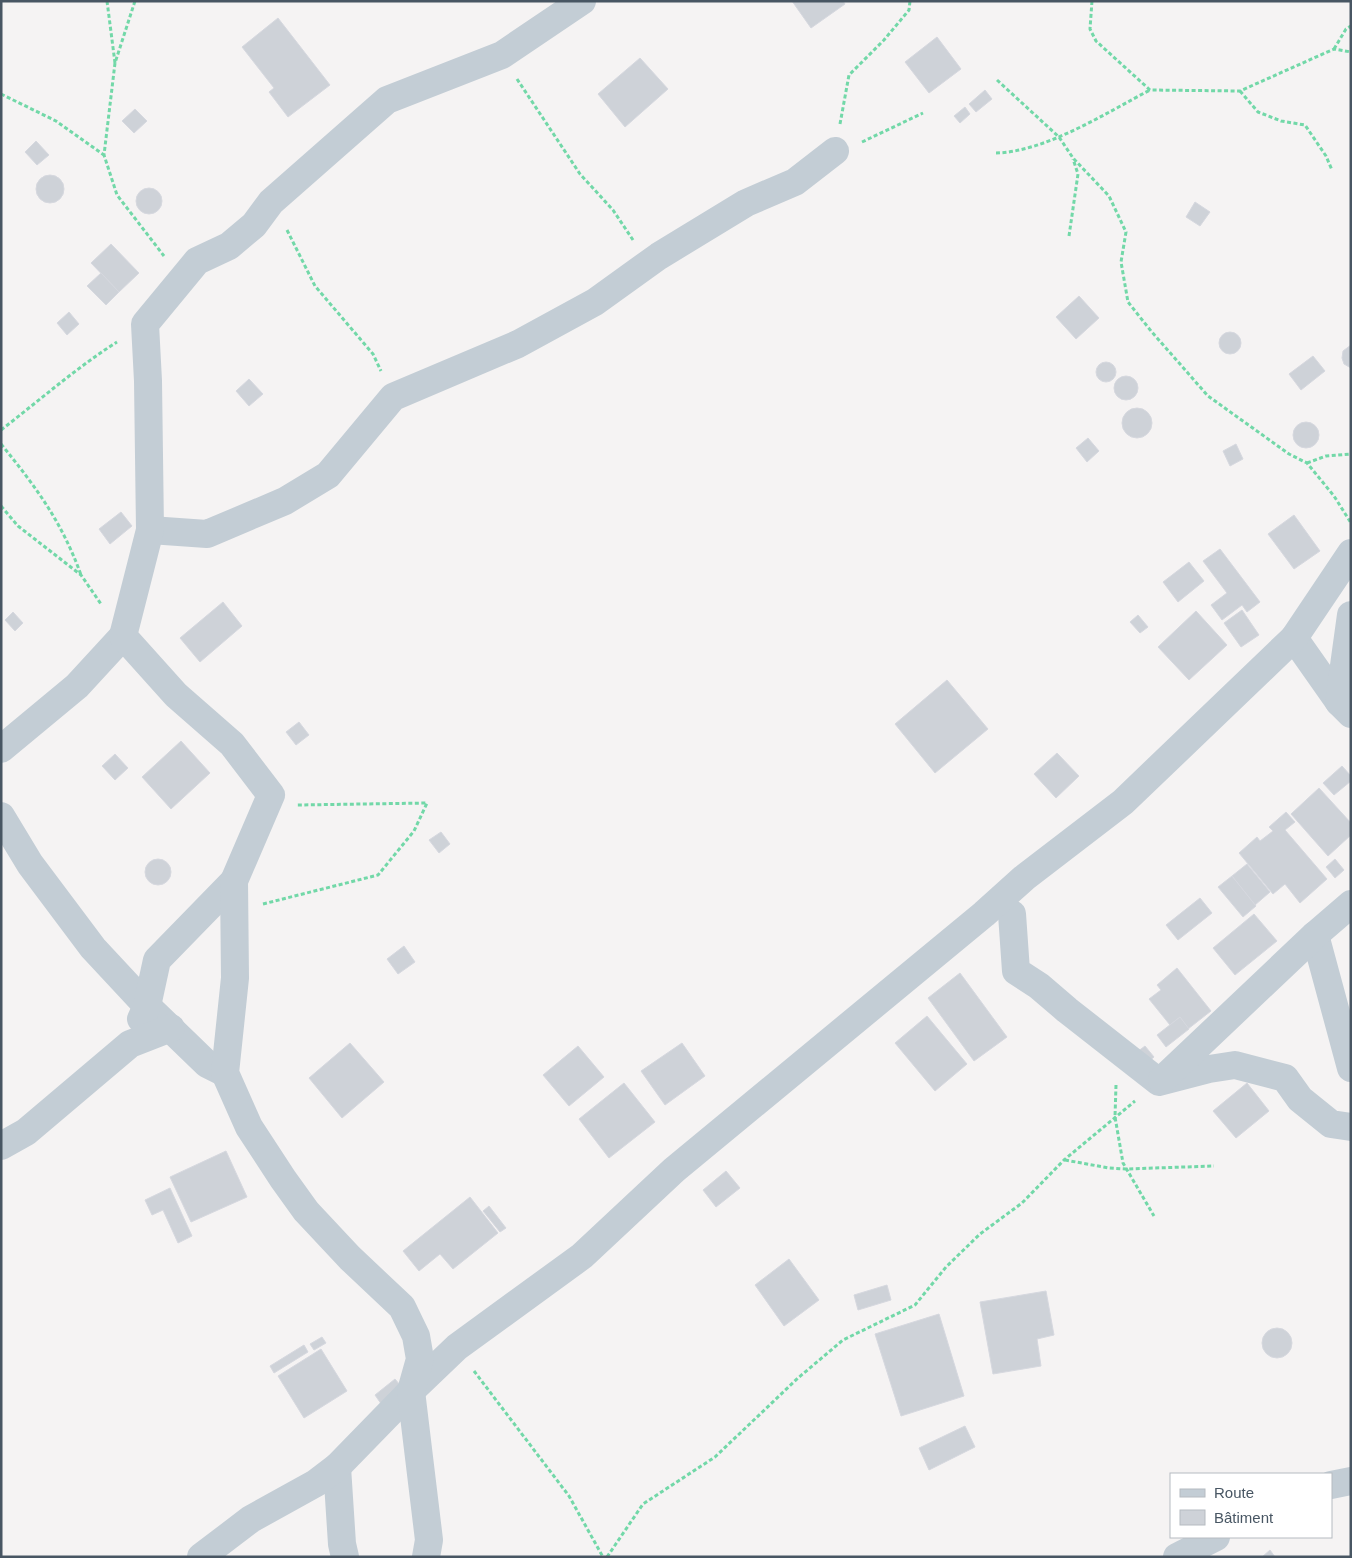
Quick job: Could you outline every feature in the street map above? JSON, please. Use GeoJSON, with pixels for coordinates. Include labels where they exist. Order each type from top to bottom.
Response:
{"type":"FeatureCollection","features":[{"type":"Feature","properties":{"kind":"street"},"geometry":{"type":"LineString","coordinates":[[1,749],[77,686],[123,636],[150,530],[148,381],[144,324],[197,261],[229,246],[254,225],[271,202],[387,100],[502,55],[582,1]]}},
{"type":"Feature","properties":{"kind":"street"},"geometry":{"type":"LineString","coordinates":[[150,530],[207,534],[285,501],[328,475],[393,396],[518,344],[595,302],[645,266],[746,203],[795,182],[835,151]]}},
{"type":"Feature","properties":{"kind":"street"},"geometry":{"type":"LineString","coordinates":[[201,1557],[251,1519],[316,1483],[337,1467],[457,1347],[582,1256],[674,1170],[984,914],[1024,878],[1123,802],[1294,638],[1351,553]]}},
{"type":"Feature","properties":{"kind":"street"},"geometry":{"type":"LineString","coordinates":[[1345,708],[1351,615]]}},
{"type":"Feature","properties":{"kind":"street"},"geometry":{"type":"LineString","coordinates":[[123,636],[176,696],[232,744],[271,795],[234,881],[157,960],[147,1006],[130,1044]]}},
{"type":"Feature","properties":{"kind":"street"},"geometry":{"type":"LineString","coordinates":[[1294,638],[1345,708]]}},
{"type":"Feature","properties":{"kind":"street"},"geometry":{"type":"LineString","coordinates":[[1,816],[30,864],[93,948],[147,1006],[207,1064],[225,1072]]}},
{"type":"Feature","properties":{"kind":"street"},"geometry":{"type":"LineString","coordinates":[[234,881],[236,911],[235,978],[225,1072],[249,1127],[306,1211],[350,1258],[402,1308],[416,1336],[420,1359],[411,1391],[429,1540],[426,1557]]}},
{"type":"Feature","properties":{"kind":"street"},"geometry":{"type":"LineString","coordinates":[[1160,1082],[1315,935],[1351,904]]}},
{"type":"Feature","properties":{"kind":"street"},"geometry":{"type":"LineString","coordinates":[[1012,914],[1016,971],[1038,986],[1160,1082]]}},
{"type":"Feature","properties":{"kind":"street"},"geometry":{"type":"LineString","coordinates":[[1315,935],[1351,1068]]}},
{"type":"Feature","properties":{"kind":"street"},"geometry":{"type":"LineString","coordinates":[[1,1146],[26,1132],[130,1044],[171,1028]]}},
{"type":"Feature","properties":{"kind":"street"},"geometry":{"type":"LineString","coordinates":[[1160,1082],[1209,1069],[1235,1065],[1284,1078],[1300,1099],[1331,1124],[1351,1127]]}},
{"type":"Feature","properties":{"kind":"street"},"geometry":{"type":"LineString","coordinates":[[337,1467],[342,1544],[345,1557]]}},
{"type":"Feature","properties":{"kind":"street"},"geometry":{"type":"LineString","coordinates":[[1332,1485],[1351,1481]]}},
{"type":"Feature","properties":{"kind":"street"},"geometry":{"type":"LineString","coordinates":[[1177,1557],[1214,1538]]}},
{"type":"Feature","properties":{"kind":"path"},"geometry":{"type":"LineString","coordinates":[[107,1],[115,63]]}},
{"type":"Feature","properties":{"kind":"path"},"geometry":{"type":"LineString","coordinates":[[135,1],[115,63],[104,155],[117,195],[181,280]]}},
{"type":"Feature","properties":{"kind":"path"},"geometry":{"type":"LineString","coordinates":[[910,1],[909,10],[884,40],[850,75],[835,151],[862,142],[923,113]]}},
{"type":"Feature","properties":{"kind":"path"},"geometry":{"type":"LineString","coordinates":[[1092,1],[1090,30],[1096,41],[1150,90]]}},
{"type":"Feature","properties":{"kind":"path"},"geometry":{"type":"LineString","coordinates":[[1334,49],[1346,29],[1351,26]]}},
{"type":"Feature","properties":{"kind":"path"},"geometry":{"type":"LineString","coordinates":[[996,153],[1007,153],[1059,137],[1150,90],[1240,91],[1334,49],[1351,52]]}},
{"type":"Feature","properties":{"kind":"path"},"geometry":{"type":"LineString","coordinates":[[502,55],[580,174],[613,210],[640,250],[645,266]]}},
{"type":"Feature","properties":{"kind":"path"},"geometry":{"type":"LineString","coordinates":[[997,80],[1059,137],[1073,158],[1109,196],[1126,232],[1120,262],[1128,302],[1151,332],[1208,396],[1289,454],[1307,463],[1334,496],[1351,523]]}},
{"type":"Feature","properties":{"kind":"path"},"geometry":{"type":"LineString","coordinates":[[1240,91],[1258,112],[1281,121],[1305,125],[1326,156],[1332,170]]}},
{"type":"Feature","properties":{"kind":"path"},"geometry":{"type":"LineString","coordinates":[[1,94],[56,122],[104,155]]}},
{"type":"Feature","properties":{"kind":"path"},"geometry":{"type":"LineString","coordinates":[[1069,236],[1078,174],[1073,158]]}},
{"type":"Feature","properties":{"kind":"path"},"geometry":{"type":"LineString","coordinates":[[271,202],[315,286],[373,354],[393,396]]}},
{"type":"Feature","properties":{"kind":"path"},"geometry":{"type":"LineString","coordinates":[[1,430],[87,361],[144,324]]}},
{"type":"Feature","properties":{"kind":"path"},"geometry":{"type":"LineString","coordinates":[[1,444],[50,508],[71,546],[81,575],[123,636]]}},
{"type":"Feature","properties":{"kind":"path"},"geometry":{"type":"LineString","coordinates":[[1307,463],[1326,456],[1351,454]]}},
{"type":"Feature","properties":{"kind":"path"},"geometry":{"type":"LineString","coordinates":[[1,506],[18,526],[81,575]]}},
{"type":"Feature","properties":{"kind":"path"},"geometry":{"type":"LineString","coordinates":[[236,911],[378,875],[414,831],[427,803],[293,805],[271,795]]}},
{"type":"Feature","properties":{"kind":"path"},"geometry":{"type":"LineString","coordinates":[[1117,1050],[1115,1117],[1123,1162],[1154,1216]]}},
{"type":"Feature","properties":{"kind":"path"},"geometry":{"type":"LineString","coordinates":[[457,1347],[569,1496],[605,1557],[643,1504],[715,1457],[798,1378],[843,1340],[915,1305],[946,1267],[980,1234],[1022,1204],[1064,1160],[1160,1082]]}},
{"type":"Feature","properties":{"kind":"path"},"geometry":{"type":"LineString","coordinates":[[1064,1160],[1126,1169],[1214,1166]]}},
{"type":"Feature","properties":{"kind":"building"},"geometry":{"type":"Polygon","coordinates":[[[792,1],[843,1],[845,4],[811,28],[792,1]]]}},
{"type":"Feature","properties":{"kind":"building"},"geometry":{"type":"Polygon","coordinates":[[[278,18],[330,85],[288,117],[269,92],[274,88],[242,47],[278,18]]]}},
{"type":"Feature","properties":{"kind":"building"},"geometry":{"type":"Polygon","coordinates":[[[937,37],[961,69],[929,93],[905,62],[937,37]]]}},
{"type":"Feature","properties":{"kind":"building"},"geometry":{"type":"Polygon","coordinates":[[[640,58],[668,89],[625,127],[598,94],[640,58]]]}},
{"type":"Feature","properties":{"kind":"building"},"geometry":{"type":"Polygon","coordinates":[[[985,90],[992,99],[976,112],[969,104],[985,90]]]}},
{"type":"Feature","properties":{"kind":"building"},"geometry":{"type":"Polygon","coordinates":[[[965,107],[970,114],[960,123],[954,116],[965,107]]]}},
{"type":"Feature","properties":{"kind":"building"},"geometry":{"type":"Polygon","coordinates":[[[135,109],[147,121],[134,133],[122,121],[135,109]]]}},
{"type":"Feature","properties":{"kind":"building"},"geometry":{"type":"Polygon","coordinates":[[[36,141],[49,155],[37,165],[25,152],[36,141]]]}},
{"type":"Feature","properties":{"kind":"building"},"geometry":{"type":"Polygon","coordinates":[[[50,175],[60,179],[64,189],[60,199],[50,203],[40,199],[36,189],[40,179],[50,175]]]}},
{"type":"Feature","properties":{"kind":"building"},"geometry":{"type":"Polygon","coordinates":[[[149,188],[158,192],[162,201],[158,210],[149,214],[140,210],[136,201],[140,192],[149,188]]]}},
{"type":"Feature","properties":{"kind":"building"},"geometry":{"type":"Polygon","coordinates":[[[1195,202],[1210,212],[1200,226],[1186,217],[1195,202]]]}},
{"type":"Feature","properties":{"kind":"building"},"geometry":{"type":"Polygon","coordinates":[[[111,244],[139,273],[119,292],[91,263],[111,244]]]}},
{"type":"Feature","properties":{"kind":"building"},"geometry":{"type":"Polygon","coordinates":[[[101,273],[119,292],[106,305],[87,286],[101,273]]]}},
{"type":"Feature","properties":{"kind":"building"},"geometry":{"type":"Polygon","coordinates":[[[1079,296],[1099,318],[1076,339],[1056,317],[1079,296]]]}},
{"type":"Feature","properties":{"kind":"building"},"geometry":{"type":"Polygon","coordinates":[[[69,312],[79,324],[67,335],[57,323],[69,312]]]}},
{"type":"Feature","properties":{"kind":"building"},"geometry":{"type":"Polygon","coordinates":[[[1230,332],[1238,335],[1241,343],[1238,351],[1230,354],[1222,351],[1219,343],[1222,335],[1230,332]]]}},
{"type":"Feature","properties":{"kind":"building"},"geometry":{"type":"Polygon","coordinates":[[[1351,345],[1351,368],[1344,364],[1342,358],[1343,351],[1351,345]]]}},
{"type":"Feature","properties":{"kind":"building"},"geometry":{"type":"Polygon","coordinates":[[[1313,356],[1325,371],[1301,390],[1289,374],[1313,356]]]}},
{"type":"Feature","properties":{"kind":"building"},"geometry":{"type":"Polygon","coordinates":[[[1106,362],[1113,365],[1116,372],[1113,379],[1106,382],[1099,379],[1096,372],[1099,365],[1106,362]]]}},
{"type":"Feature","properties":{"kind":"building"},"geometry":{"type":"Polygon","coordinates":[[[1126,376],[1131,377],[1137,383],[1137,393],[1131,399],[1126,400],[1121,399],[1115,393],[1114,388],[1115,383],[1121,377],[1126,376]]]}},
{"type":"Feature","properties":{"kind":"building"},"geometry":{"type":"Polygon","coordinates":[[[249,379],[263,394],[249,406],[236,391],[249,379]]]}},
{"type":"Feature","properties":{"kind":"building"},"geometry":{"type":"Polygon","coordinates":[[[1137,408],[1143,409],[1151,417],[1151,429],[1143,437],[1137,438],[1131,437],[1123,429],[1122,423],[1123,417],[1131,409],[1137,408]]]}},
{"type":"Feature","properties":{"kind":"building"},"geometry":{"type":"Polygon","coordinates":[[[1306,422],[1315,426],[1319,435],[1315,444],[1306,448],[1297,444],[1293,435],[1297,426],[1306,422]]]}},
{"type":"Feature","properties":{"kind":"building"},"geometry":{"type":"Polygon","coordinates":[[[1088,438],[1099,451],[1087,462],[1076,448],[1088,438]]]}},
{"type":"Feature","properties":{"kind":"building"},"geometry":{"type":"Polygon","coordinates":[[[1236,444],[1243,459],[1230,466],[1223,451],[1236,444]]]}},
{"type":"Feature","properties":{"kind":"building"},"geometry":{"type":"Polygon","coordinates":[[[121,512],[132,526],[110,544],[99,529],[121,512]]]}},
{"type":"Feature","properties":{"kind":"building"},"geometry":{"type":"Polygon","coordinates":[[[1294,515],[1320,551],[1294,569],[1268,534],[1294,515]]]}},
{"type":"Feature","properties":{"kind":"building"},"geometry":{"type":"Polygon","coordinates":[[[1220,549],[1260,602],[1247,612],[1242,605],[1222,620],[1211,605],[1227,593],[1203,561],[1220,549]]]}},
{"type":"Feature","properties":{"kind":"building"},"geometry":{"type":"Polygon","coordinates":[[[1189,562],[1204,581],[1178,602],[1163,582],[1189,562]]]}},
{"type":"Feature","properties":{"kind":"building"},"geometry":{"type":"Polygon","coordinates":[[[223,602],[242,626],[200,662],[180,638],[223,602]]]}},
{"type":"Feature","properties":{"kind":"building"},"geometry":{"type":"Polygon","coordinates":[[[1242,610],[1259,635],[1241,647],[1224,623],[1242,610]]]}},
{"type":"Feature","properties":{"kind":"building"},"geometry":{"type":"Polygon","coordinates":[[[1196,611],[1227,645],[1189,680],[1158,647],[1196,611]]]}},
{"type":"Feature","properties":{"kind":"building"},"geometry":{"type":"Polygon","coordinates":[[[13,612],[23,623],[15,631],[5,620],[13,612]]]}},
{"type":"Feature","properties":{"kind":"building"},"geometry":{"type":"Polygon","coordinates":[[[1138,615],[1148,627],[1140,633],[1130,622],[1138,615]]]}},
{"type":"Feature","properties":{"kind":"building"},"geometry":{"type":"Polygon","coordinates":[[[947,680],[988,729],[935,773],[895,724],[947,680]]]}},
{"type":"Feature","properties":{"kind":"building"},"geometry":{"type":"Polygon","coordinates":[[[299,722],[309,735],[296,745],[286,732],[299,722]]]}},
{"type":"Feature","properties":{"kind":"building"},"geometry":{"type":"Polygon","coordinates":[[[181,741],[210,773],[171,809],[142,777],[181,741]]]}},
{"type":"Feature","properties":{"kind":"building"},"geometry":{"type":"Polygon","coordinates":[[[1057,753],[1079,776],[1056,798],[1034,774],[1057,753]]]}},
{"type":"Feature","properties":{"kind":"building"},"geometry":{"type":"Polygon","coordinates":[[[115,754],[128,768],[115,780],[102,766],[115,754]]]}},
{"type":"Feature","properties":{"kind":"building"},"geometry":{"type":"Polygon","coordinates":[[[1342,766],[1351,776],[1351,781],[1334,795],[1323,783],[1342,766]]]}},
{"type":"Feature","properties":{"kind":"building"},"geometry":{"type":"Polygon","coordinates":[[[1319,788],[1351,823],[1351,835],[1328,856],[1291,814],[1319,788]]]}},
{"type":"Feature","properties":{"kind":"building"},"geometry":{"type":"Polygon","coordinates":[[[1286,812],[1295,822],[1285,830],[1327,879],[1300,903],[1285,884],[1273,894],[1239,853],[1257,837],[1260,841],[1273,831],[1269,827],[1286,812]]]}},
{"type":"Feature","properties":{"kind":"building"},"geometry":{"type":"Polygon","coordinates":[[[441,832],[450,844],[439,853],[429,840],[441,832]]]}},
{"type":"Feature","properties":{"kind":"building"},"geometry":{"type":"Polygon","coordinates":[[[158,859],[167,863],[171,872],[167,881],[158,885],[149,881],[145,872],[149,863],[158,859]]]}},
{"type":"Feature","properties":{"kind":"building"},"geometry":{"type":"Polygon","coordinates":[[[1335,859],[1344,870],[1335,878],[1326,867],[1335,859]]]}},
{"type":"Feature","properties":{"kind":"building"},"geometry":{"type":"Polygon","coordinates":[[[1247,864],[1270,892],[1255,905],[1232,876],[1247,864]]]}},
{"type":"Feature","properties":{"kind":"building"},"geometry":{"type":"Polygon","coordinates":[[[1232,876],[1256,906],[1243,917],[1218,887],[1232,876]]]}},
{"type":"Feature","properties":{"kind":"building"},"geometry":{"type":"Polygon","coordinates":[[[1200,898],[1212,913],[1178,940],[1166,925],[1200,898]]]}},
{"type":"Feature","properties":{"kind":"building"},"geometry":{"type":"Polygon","coordinates":[[[1254,914],[1277,941],[1235,975],[1213,948],[1254,914]]]}},
{"type":"Feature","properties":{"kind":"building"},"geometry":{"type":"Polygon","coordinates":[[[404,946],[415,962],[398,974],[387,959],[404,946]]]}},
{"type":"Feature","properties":{"kind":"building"},"geometry":{"type":"Polygon","coordinates":[[[1177,968],[1211,1011],[1188,1029],[1180,1017],[1170,1025],[1149,999],[1161,990],[1157,985],[1177,968]]]}},
{"type":"Feature","properties":{"kind":"building"},"geometry":{"type":"Polygon","coordinates":[[[960,973],[1007,1037],[974,1061],[928,998],[960,973]]]}},
{"type":"Feature","properties":{"kind":"building"},"geometry":{"type":"Polygon","coordinates":[[[927,1016],[967,1064],[935,1091],[895,1043],[927,1016]]]}},
{"type":"Feature","properties":{"kind":"building"},"geometry":{"type":"Polygon","coordinates":[[[1180,1017],[1189,1029],[1166,1047],[1157,1035],[1180,1017]]]}},
{"type":"Feature","properties":{"kind":"building"},"geometry":{"type":"Polygon","coordinates":[[[350,1043],[384,1082],[342,1118],[309,1078],[350,1043]]]}},
{"type":"Feature","properties":{"kind":"building"},"geometry":{"type":"Polygon","coordinates":[[[682,1043],[705,1076],[665,1105],[641,1071],[682,1043]]]}},
{"type":"Feature","properties":{"kind":"building"},"geometry":{"type":"Polygon","coordinates":[[[578,1046],[604,1077],[569,1106],[543,1075],[578,1046]]]}},
{"type":"Feature","properties":{"kind":"building"},"geometry":{"type":"Polygon","coordinates":[[[1145,1046],[1154,1057],[1142,1067],[1133,1055],[1145,1046]]]}},
{"type":"Feature","properties":{"kind":"building"},"geometry":{"type":"Polygon","coordinates":[[[624,1083],[655,1122],[609,1158],[579,1119],[624,1083]]]}},
{"type":"Feature","properties":{"kind":"building"},"geometry":{"type":"Polygon","coordinates":[[[1247,1083],[1269,1111],[1236,1138],[1213,1111],[1247,1083]]]}},
{"type":"Feature","properties":{"kind":"building"},"geometry":{"type":"Polygon","coordinates":[[[226,1151],[247,1197],[191,1222],[170,1177],[226,1151]]]}},
{"type":"Feature","properties":{"kind":"building"},"geometry":{"type":"Polygon","coordinates":[[[726,1171],[740,1188],[716,1207],[703,1190],[726,1171]]]}},
{"type":"Feature","properties":{"kind":"building"},"geometry":{"type":"Polygon","coordinates":[[[170,1188],[192,1236],[178,1243],[163,1210],[152,1215],[145,1200],[170,1188]]]}},
{"type":"Feature","properties":{"kind":"building"},"geometry":{"type":"Polygon","coordinates":[[[470,1197],[498,1233],[453,1269],[440,1254],[419,1271],[403,1251],[470,1197]]]}},
{"type":"Feature","properties":{"kind":"building"},"geometry":{"type":"Polygon","coordinates":[[[489,1206],[506,1228],[500,1232],[483,1211],[489,1206]]]}},
{"type":"Feature","properties":{"kind":"building"},"geometry":{"type":"Polygon","coordinates":[[[789,1259],[819,1300],[784,1326],[755,1285],[789,1259]]]}},
{"type":"Feature","properties":{"kind":"building"},"geometry":{"type":"Polygon","coordinates":[[[887,1285],[891,1300],[858,1310],[854,1295],[887,1285]]]}},
{"type":"Feature","properties":{"kind":"building"},"geometry":{"type":"Polygon","coordinates":[[[1046,1291],[1054,1335],[1037,1339],[1041,1366],[993,1374],[980,1302],[1046,1291]]]}},
{"type":"Feature","properties":{"kind":"building"},"geometry":{"type":"Polygon","coordinates":[[[939,1314],[964,1396],[901,1416],[875,1334],[939,1314]]]}},
{"type":"Feature","properties":{"kind":"building"},"geometry":{"type":"Polygon","coordinates":[[[1277,1328],[1283,1329],[1291,1337],[1291,1349],[1283,1357],[1277,1358],[1271,1357],[1263,1349],[1262,1343],[1263,1337],[1271,1329],[1277,1328]]]}},
{"type":"Feature","properties":{"kind":"building"},"geometry":{"type":"Polygon","coordinates":[[[322,1337],[326,1343],[314,1350],[310,1344],[322,1337]]]}},
{"type":"Feature","properties":{"kind":"building"},"geometry":{"type":"Polygon","coordinates":[[[304,1345],[308,1352],[274,1373],[270,1366],[304,1345]]]}},
{"type":"Feature","properties":{"kind":"building"},"geometry":{"type":"Polygon","coordinates":[[[321,1349],[347,1391],[304,1418],[278,1376],[321,1349]]]}},
{"type":"Feature","properties":{"kind":"building"},"geometry":{"type":"Polygon","coordinates":[[[395,1379],[405,1391],[384,1408],[375,1395],[395,1379]]]}},
{"type":"Feature","properties":{"kind":"building"},"geometry":{"type":"Polygon","coordinates":[[[965,1426],[975,1447],[929,1470],[919,1448],[965,1426]]]}},
{"type":"Feature","properties":{"kind":"building"},"geometry":{"type":"Polygon","coordinates":[[[1270,1550],[1275,1557],[1262,1557],[1270,1550]]]}}]}
